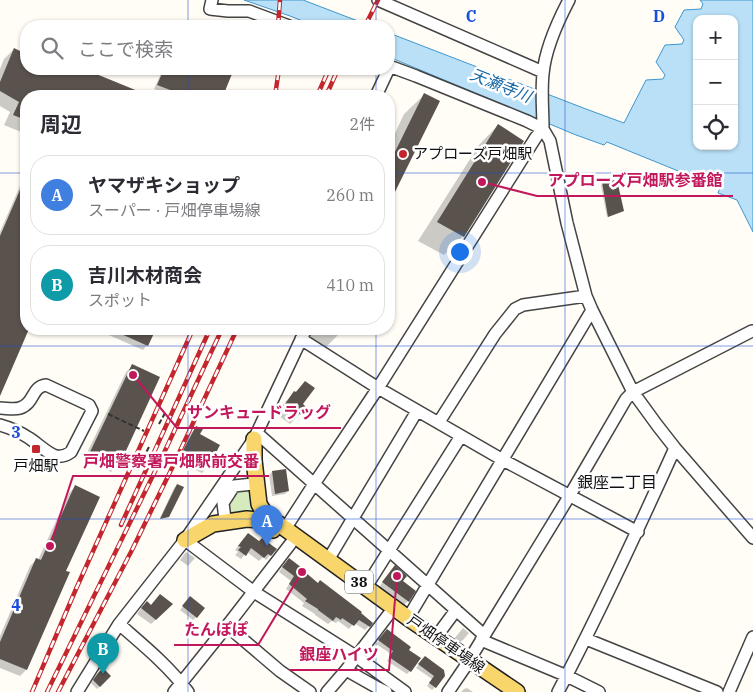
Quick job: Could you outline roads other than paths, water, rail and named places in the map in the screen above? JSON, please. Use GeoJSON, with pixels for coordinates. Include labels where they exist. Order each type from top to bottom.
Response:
{"type":"FeatureCollection","features":[{"type":"Feature","properties":{"kind":"main road"},"geometry":{"type":"LineString","coordinates":[[247,519],[256,512],[259,504],[254,460],[255,436]]}},
{"type":"Feature","properties":{"kind":"main road","name":"戸畑停車場線"},"geometry":{"type":"LineString","coordinates":[[259,504],[265,514],[288,536],[389,614],[517,692]]}},
{"type":"Feature","properties":{"kind":"main road","name":"戸畑停車場線"},"geometry":{"type":"LineString","coordinates":[[185,540],[213,524],[247,519],[260,520],[328,560],[436,637],[503,692]]}},
{"type":"Feature","properties":{"kind":"street"},"geometry":{"type":"LineString","coordinates":[[378,0],[543,72]]}},
{"type":"Feature","properties":{"kind":"street"},"geometry":{"type":"LineString","coordinates":[[569,0],[555,30],[543,72],[543,129],[550,141],[567,224],[586,296],[633,392],[675,448],[753,538]]}},
{"type":"Feature","properties":{"kind":"street"},"geometry":{"type":"LineString","coordinates":[[211,4],[228,11],[249,11],[273,20]]}},
{"type":"Feature","properties":{"kind":"street"},"geometry":{"type":"LineString","coordinates":[[395,68],[543,129]]}},
{"type":"Feature","properties":{"kind":"street"},"geometry":{"type":"LineString","coordinates":[[379,90],[385,75]]}},
{"type":"Feature","properties":{"kind":"street"},"geometry":{"type":"LineString","coordinates":[[174,692],[185,687],[227,626],[254,592],[288,536],[314,484],[378,388],[536,137],[543,129]]}},
{"type":"Feature","properties":{"kind":"street"},"geometry":{"type":"LineString","coordinates":[[439,422],[495,334],[515,309],[523,305],[586,296]]}},
{"type":"Feature","properties":{"kind":"street"},"geometry":{"type":"LineString","coordinates":[[408,618],[592,310]]}},
{"type":"Feature","properties":{"kind":"street"},"geometry":{"type":"LineString","coordinates":[[448,692],[570,495],[626,399],[633,392],[752,331]]}},
{"type":"Feature","properties":{"kind":"street"},"geometry":{"type":"LineString","coordinates":[[77,692],[119,624],[185,540],[255,436],[303,335]]}},
{"type":"Feature","properties":{"kind":"street"},"geometry":{"type":"LineString","coordinates":[[304,335],[378,388],[502,460],[638,532]]}},
{"type":"Feature","properties":{"kind":"street"},"geometry":{"type":"LineString","coordinates":[[0,408],[21,408],[30,402],[36,389],[46,385],[89,405],[92,411],[71,452],[66,455],[54,455],[14,429],[0,425]]}},
{"type":"Feature","properties":{"kind":"street"},"geometry":{"type":"LineString","coordinates":[[328,560],[417,411]]}},
{"type":"Feature","properties":{"kind":"street"},"geometry":{"type":"LineString","coordinates":[[255,436],[353,518],[456,610],[483,637],[598,692]]}},
{"type":"Feature","properties":{"kind":"street"},"geometry":{"type":"LineString","coordinates":[[366,587],[461,436]]}},
{"type":"Feature","properties":{"kind":"street"},"geometry":{"type":"LineString","coordinates":[[558,692],[638,532],[675,448]]}},
{"type":"Feature","properties":{"kind":"street"},"geometry":{"type":"LineString","coordinates":[[225,519],[223,503],[227,491],[234,486],[253,484]]}},
{"type":"Feature","properties":{"kind":"street"},"geometry":{"type":"LineString","coordinates":[[185,540],[254,592],[357,657],[405,692]]}},
{"type":"Feature","properties":{"kind":"street"},"geometry":{"type":"LineString","coordinates":[[436,637],[456,610]]}},
{"type":"Feature","properties":{"kind":"street"},"geometry":{"type":"LineString","coordinates":[[327,692],[357,657],[389,614]]}},
{"type":"Feature","properties":{"kind":"street"},"geometry":{"type":"LineString","coordinates":[[119,624],[144,645],[185,687]]}},
{"type":"Feature","properties":{"kind":"street"},"geometry":{"type":"LineString","coordinates":[[227,626],[280,671],[310,692]]}},
{"type":"Feature","properties":{"kind":"street"},"geometry":{"type":"LineString","coordinates":[[729,692],[753,637]]}},
{"type":"Feature","properties":{"kind":"street"},"geometry":{"type":"LineString","coordinates":[[586,639],[717,692]]}},
{"type":"Feature","properties":{"kind":"street"},"geometry":{"type":"LineString","coordinates":[[346,670],[386,692]]}},
{"type":"Feature","properties":{"kind":"water"},"geometry":{"type":"Polygon","coordinates":[[[244,0],[303,0],[355,20],[300,20],[244,0]]]}},
{"type":"Feature","properties":{"kind":"water","name":"天瀬寺川"},"geometry":{"type":"Polygon","coordinates":[[[700,0],[753,0],[753,232],[737,200],[718,193],[720,188],[607,142],[604,145],[576,135],[395,60],[395,35],[624,123],[646,80],[663,79],[665,75],[656,62],[665,45],[682,44],[684,40],[675,27],[684,10],[701,9],[703,4],[700,0]]]}},
{"type":"Feature","properties":{"kind":"railway"},"geometry":{"type":"LineString","coordinates":[[278,20],[280,0]]}},
{"type":"Feature","properties":{"kind":"railway"},"geometry":{"type":"LineString","coordinates":[[368,20],[378,0]]}},
{"type":"Feature","properties":{"kind":"railway"},"geometry":{"type":"LineString","coordinates":[[276,90],[278,75]]}},
{"type":"Feature","properties":{"kind":"railway"},"geometry":{"type":"LineString","coordinates":[[320,90],[326,75]]}},
{"type":"Feature","properties":{"kind":"railway"},"geometry":{"type":"LineString","coordinates":[[329,90],[335,75]]}},
{"type":"Feature","properties":{"kind":"railway"},"geometry":{"type":"LineString","coordinates":[[32,692],[76,589],[190,335]]}},
{"type":"Feature","properties":{"kind":"railway"},"geometry":{"type":"LineString","coordinates":[[121,525],[207,335]]}},
{"type":"Feature","properties":{"kind":"railway"},"geometry":{"type":"LineString","coordinates":[[47,692],[163,455],[219,335]]}},
{"type":"Feature","properties":{"kind":"railway"},"geometry":{"type":"LineString","coordinates":[[58,692],[132,550],[234,335]]}},
{"type":"Feature","properties":{"kind":"place","name":"アプローズ戸畑駅"},"geometry":{"type":"Point","coordinates":[403,154]}},
{"type":"Feature","properties":{"kind":"place","name":"アプローズ戸畑駅参番館"},"geometry":{"type":"Point","coordinates":[482,182]}},
{"type":"Feature","properties":{"kind":"place","name":"サンキュードラッグ"},"geometry":{"type":"Point","coordinates":[133,375]}},
{"type":"Feature","properties":{"kind":"place","name":"戸畑駅"},"geometry":{"type":"Point","coordinates":[36,449]}},
{"type":"Feature","properties":{"kind":"place","name":"戸畑警察署戸畑駅前交番"},"geometry":{"type":"Point","coordinates":[50,546]}},
{"type":"Feature","properties":{"kind":"place","name":"ヤマザキショップ"},"geometry":{"type":"Point","coordinates":[267,546]}},
{"type":"Feature","properties":{"kind":"place","name":"たんぽぽ"},"geometry":{"type":"Point","coordinates":[302,572]}},
{"type":"Feature","properties":{"kind":"place","name":"銀座ハイツ"},"geometry":{"type":"Point","coordinates":[397,576]}},
{"type":"Feature","properties":{"kind":"place","name":"吉川木材商会"},"geometry":{"type":"Point","coordinates":[103,674]}},
{"type":"Feature","properties":{"kind":"district","name":"銀座二丁目"},"geometry":{"type":"Point","coordinates":[617,482]}}]}
